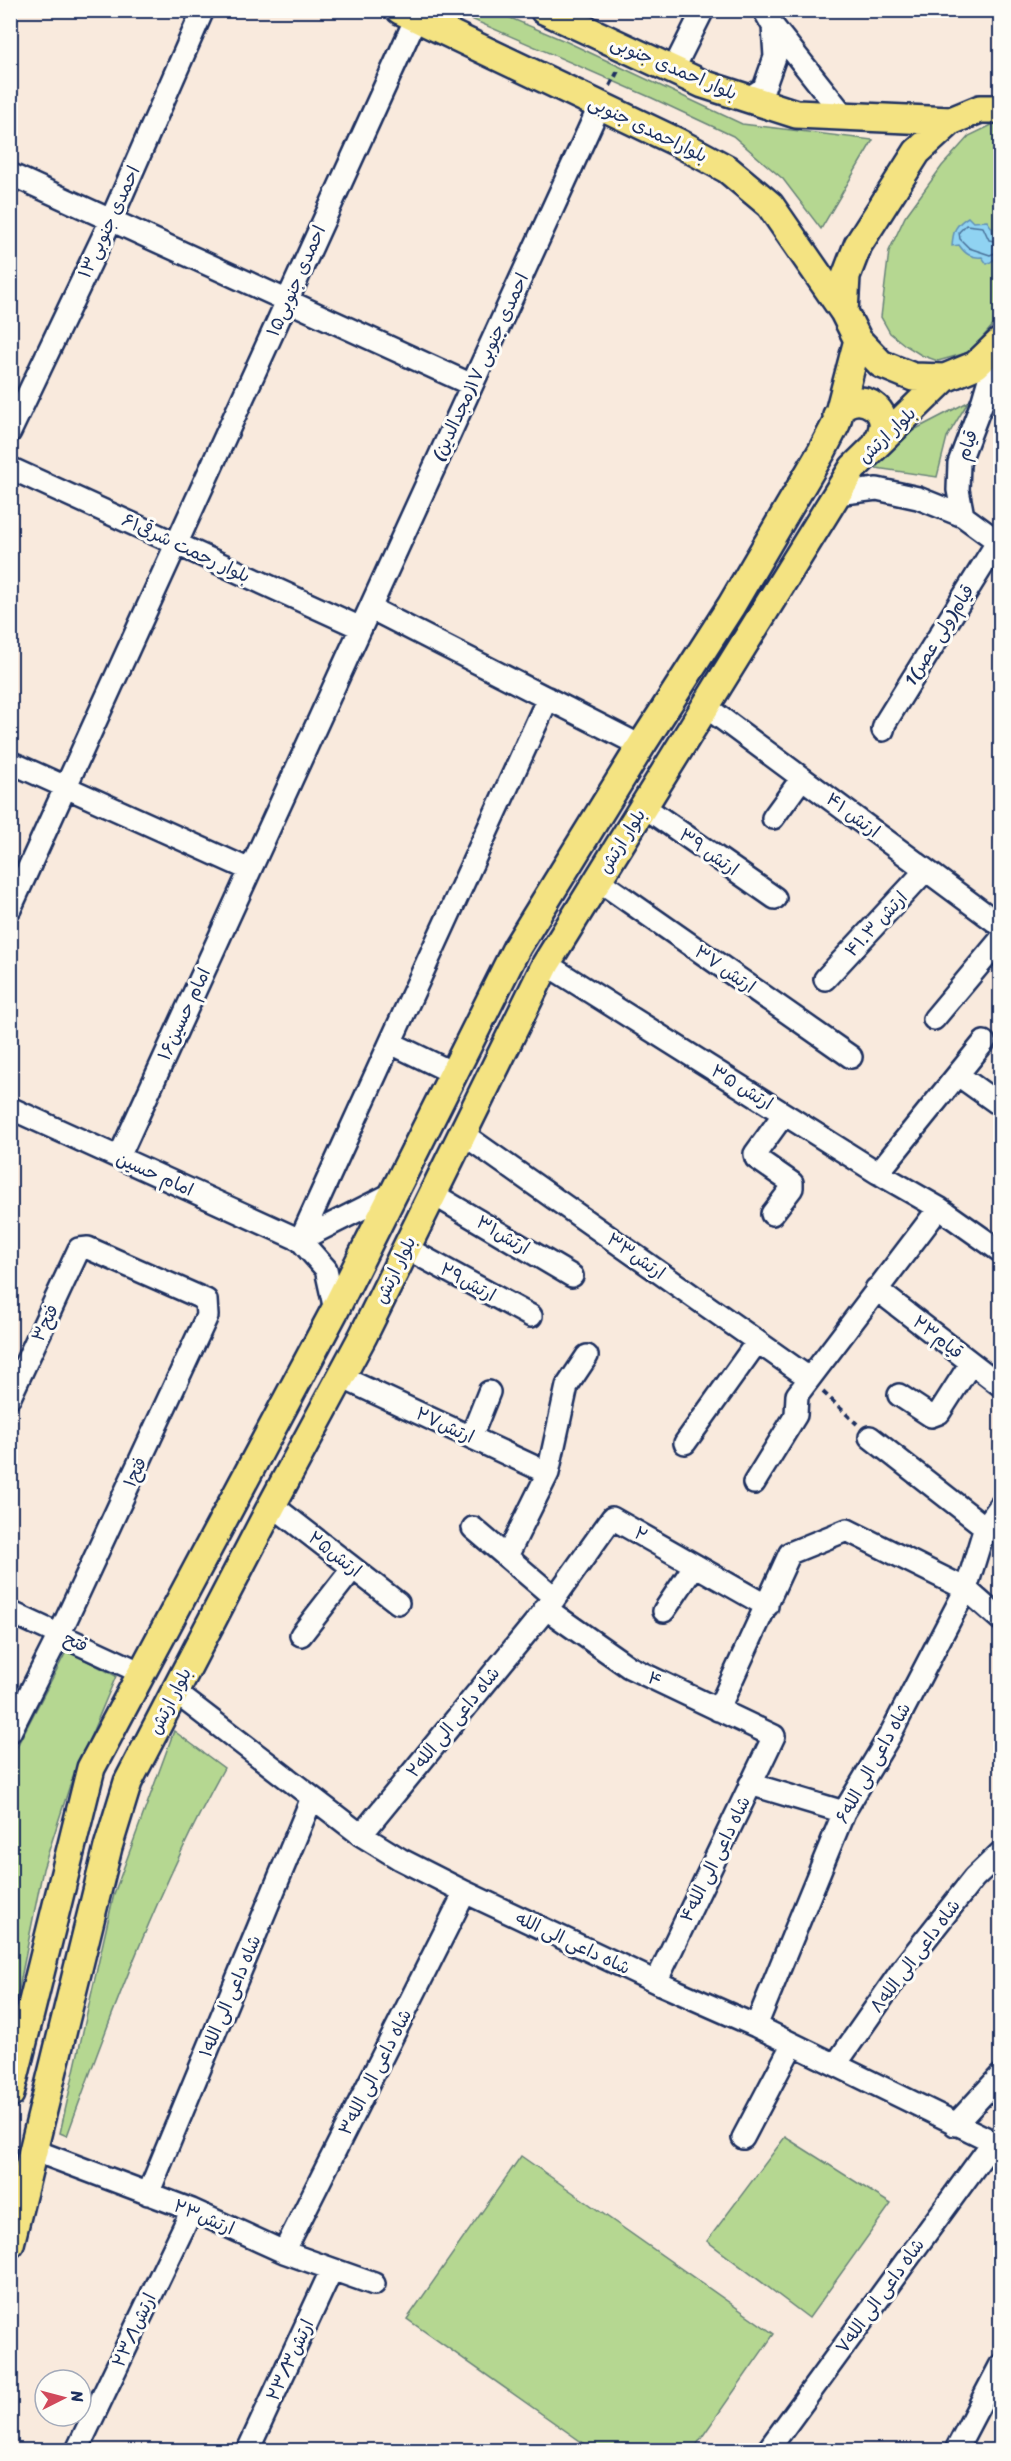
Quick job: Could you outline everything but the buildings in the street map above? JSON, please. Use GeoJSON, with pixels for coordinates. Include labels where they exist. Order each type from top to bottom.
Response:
{"type":"FeatureCollection","features":[{"type":"Feature","properties":{"kind":"main road","name":"بلوار احمدی جنوبی"},"geometry":{"type":"LineString","coordinates":[[544,10],[703,84],[796,114],[951,121]]}},
{"type":"Feature","properties":{"kind":"main road","name":"بلواراحمدی جنوبی"},"geometry":{"type":"LineString","coordinates":[[408,14],[677,142],[727,169],[770,205],[844,312],[858,340],[882,364],[913,377],[945,378]]}},
{"type":"Feature","properties":{"kind":"main road"},"geometry":{"type":"LineString","coordinates":[[844,312],[846,276],[858,245],[917,152],[951,121],[990,109],[1000,90]]}},
{"type":"Feature","properties":{"kind":"main road","name":"بلوار ارتش"},"geometry":{"type":"LineString","coordinates":[[10,2094],[74,1827],[91,1768],[335,1310],[517,947],[641,746],[731,606],[822,451],[836,423],[858,340]]}},
{"type":"Feature","properties":{"kind":"main road"},"geometry":{"type":"LineString","coordinates":[[945,378],[976,365],[1000,342]]}},
{"type":"Feature","properties":{"kind":"main road","name":"بلوار ارتش"},"geometry":{"type":"LineString","coordinates":[[10,2244],[108,1847],[128,1782],[341,1377],[546,964],[853,468],[945,378]]}},
{"type":"Feature","properties":{"kind":"main road"},"geometry":{"type":"LineString","coordinates":[[837,415],[845,405],[859,401],[870,403],[878,410],[883,419],[883,430],[873,448]]}},
{"type":"Feature","properties":{"kind":"street","name":"احمدی جنوبی۱۳"},"geometry":{"type":"LineString","coordinates":[[10,432],[111,220],[203,10]]}},
{"type":"Feature","properties":{"kind":"street"},"geometry":{"type":"LineString","coordinates":[[673,70],[703,10]]}},
{"type":"Feature","properties":{"kind":"street","name":"احمدی جنوبی۱۵"},"geometry":{"type":"LineString","coordinates":[[10,909],[287,300],[408,14]]}},
{"type":"Feature","properties":{"kind":"street"},"geometry":{"type":"LineString","coordinates":[[747,99],[764,88],[775,57],[768,18]]}},
{"type":"Feature","properties":{"kind":"street"},"geometry":{"type":"LineString","coordinates":[[768,18],[845,117]]}},
{"type":"Feature","properties":{"kind":"street","name":"احمدی جنوبی ۱۷(مجدالدین)"},"geometry":{"type":"LineString","coordinates":[[361,628],[600,105]]}},
{"type":"Feature","properties":{"kind":"street"},"geometry":{"type":"LineString","coordinates":[[10,174],[472,385]]}},
{"type":"Feature","properties":{"kind":"street","name":"قیام"},"geometry":{"type":"LineString","coordinates":[[963,516],[958,489],[959,463],[983,400],[1000,342]]}},
{"type":"Feature","properties":{"kind":"street","name":"بلوار رحمت شرقی۶۱"},"geometry":{"type":"LineString","coordinates":[[10,468],[361,628]]}},
{"type":"Feature","properties":{"kind":"street"},"geometry":{"type":"LineString","coordinates":[[836,494],[877,489],[918,498],[963,516],[999,542]]}},
{"type":"Feature","properties":{"kind":"street","name":"قیام(ولی عصر)1"},"geometry":{"type":"LineString","coordinates":[[883,730],[885,723],[999,542]]}},
{"type":"Feature","properties":{"kind":"street"},"geometry":{"type":"LineString","coordinates":[[370,608],[641,746]]}},
{"type":"Feature","properties":{"kind":"street","name":"امام حسین۱۶"},"geometry":{"type":"LineString","coordinates":[[119,1157],[361,628]]}},
{"type":"Feature","properties":{"kind":"street"},"geometry":{"type":"LineString","coordinates":[[300,1240],[548,698]]}},
{"type":"Feature","properties":{"kind":"street","name":"ارتش ۴۱"},"geometry":{"type":"LineString","coordinates":[[705,706],[1000,925]]}},
{"type":"Feature","properties":{"kind":"street"},"geometry":{"type":"LineString","coordinates":[[10,762],[250,870]]}},
{"type":"Feature","properties":{"kind":"street"},"geometry":{"type":"LineString","coordinates":[[773,818],[802,778]]}},
{"type":"Feature","properties":{"kind":"street","name":"ارتش ۳۹"},"geometry":{"type":"LineString","coordinates":[[644,806],[775,898]]}},
{"type":"Feature","properties":{"kind":"street","name":"ارتش ۴۱.۳"},"geometry":{"type":"LineString","coordinates":[[825,979],[926,870]]}},
{"type":"Feature","properties":{"kind":"street","name":"ارتش ۳۷"},"geometry":{"type":"LineString","coordinates":[[598,880],[851,1057]]}},
{"type":"Feature","properties":{"kind":"street"},"geometry":{"type":"LineString","coordinates":[[934,1019],[1000,940]]}},
{"type":"Feature","properties":{"kind":"street","name":"ارتش ۳۵"},"geometry":{"type":"LineString","coordinates":[[546,964],[878,1173],[939,1208],[1000,1251]]}},
{"type":"Feature","properties":{"kind":"street"},"geometry":{"type":"LineString","coordinates":[[391,1042],[453,1073]]}},
{"type":"Feature","properties":{"kind":"street"},"geometry":{"type":"LineString","coordinates":[[878,1173],[984,1042]]}},
{"type":"Feature","properties":{"kind":"street"},"geometry":{"type":"LineString","coordinates":[[958,1075],[1000,1105]]}},
{"type":"Feature","properties":{"kind":"street","name":"امام حسین"},"geometry":{"type":"LineString","coordinates":[[10,1108],[300,1240]]}},
{"type":"Feature","properties":{"kind":"street"},"geometry":{"type":"LineString","coordinates":[[772,1214],[792,1188],[792,1183],[756,1158],[755,1154],[784,1114]]}},
{"type":"Feature","properties":{"kind":"street","name":"ارتش۳۳"},"geometry":{"type":"LineString","coordinates":[[463,1134],[809,1378]]}},
{"type":"Feature","properties":{"kind":"street"},"geometry":{"type":"LineString","coordinates":[[300,1240],[393,1193]]}},
{"type":"Feature","properties":{"kind":"street","name":"ارتش۳۱"},"geometry":{"type":"LineString","coordinates":[[433,1194],[572,1276]]}},
{"type":"Feature","properties":{"kind":"street"},"geometry":{"type":"LineString","coordinates":[[754,1483],[796,1415],[797,1395],[939,1208]]}},
{"type":"Feature","properties":{"kind":"street"},"geometry":{"type":"LineString","coordinates":[[300,1240],[326,1269],[335,1310]]}},
{"type":"Feature","properties":{"kind":"street","name":"۳فتح"},"geometry":{"type":"LineString","coordinates":[[10,1397],[79,1249],[88,1248],[206,1300],[207,1308]]}},
{"type":"Feature","properties":{"kind":"street","name":"ارتش۲۹"},"geometry":{"type":"LineString","coordinates":[[406,1248],[531,1316]]}},
{"type":"Feature","properties":{"kind":"street","name":"قیام۲۳"},"geometry":{"type":"LineString","coordinates":[[876,1289],[1000,1385]]}},
{"type":"Feature","properties":{"kind":"street","name":"۱فتح"},"geometry":{"type":"LineString","coordinates":[[10,1732],[59,1635],[207,1316],[207,1308]]}},
{"type":"Feature","properties":{"kind":"street"},"geometry":{"type":"LineString","coordinates":[[685,1443],[757,1342]]}},
{"type":"Feature","properties":{"kind":"street"},"geometry":{"type":"LineString","coordinates":[[507,1556],[548,1473],[567,1386],[587,1356]]}},
{"type":"Feature","properties":{"kind":"street"},"geometry":{"type":"LineString","coordinates":[[899,1395],[931,1416],[939,1413],[971,1363]]}},
{"type":"Feature","properties":{"kind":"street","name":"ارتش۲۷"},"geometry":{"type":"LineString","coordinates":[[341,1377],[548,1473]]}},
{"type":"Feature","properties":{"kind":"street"},"geometry":{"type":"LineString","coordinates":[[471,1437],[489,1392]]}},
{"type":"Feature","properties":{"kind":"street"},"geometry":{"type":"LineString","coordinates":[[870,1437],[985,1527]]}},
{"type":"Feature","properties":{"kind":"street","name":"ارتش۲۵"},"geometry":{"type":"LineString","coordinates":[[272,1505],[398,1604]]}},
{"type":"Feature","properties":{"kind":"street","name":"شاه داعی الی الله۶"},"geometry":{"type":"LineString","coordinates":[[756,2026],[844,1812],[890,1735],[966,1589],[985,1527],[1000,1506]]}},
{"type":"Feature","properties":{"kind":"street","name":"۲"},"geometry":{"type":"LineString","coordinates":[[550,1603],[612,1518],[767,1606]]}},
{"type":"Feature","properties":{"kind":"street","name":"۴"},"geometry":{"type":"LineString","coordinates":[[473,1528],[507,1556],[550,1603],[629,1667],[774,1736]]}},
{"type":"Feature","properties":{"kind":"street"},"geometry":{"type":"LineString","coordinates":[[718,1710],[790,1553],[847,1530],[966,1589],[1000,1619]]}},
{"type":"Feature","properties":{"kind":"street"},"geometry":{"type":"LineString","coordinates":[[664,1611],[695,1565]]}},
{"type":"Feature","properties":{"kind":"street"},"geometry":{"type":"LineString","coordinates":[[301,1635],[353,1569]]}},
{"type":"Feature","properties":{"kind":"street","name":"شاه داعی الی الله۲"},"geometry":{"type":"LineString","coordinates":[[361,1835],[550,1603]]}},
{"type":"Feature","properties":{"kind":"street","name":"فتح"},"geometry":{"type":"LineString","coordinates":[[10,1612],[142,1672]]}},
{"type":"Feature","properties":{"kind":"street","name":"شاه داعی الی الله"},"geometry":{"type":"LineString","coordinates":[[175,1692],[361,1835],[400,1859],[656,1982],[836,2064],[955,2125],[997,2143]]}},
{"type":"Feature","properties":{"kind":"street","name":"شاه داعی الی الله۴"},"geometry":{"type":"LineString","coordinates":[[656,1982],[774,1736]]}},
{"type":"Feature","properties":{"kind":"street"},"geometry":{"type":"LineString","coordinates":[[750,1784],[844,1812]]}},
{"type":"Feature","properties":{"kind":"street","name":"شاه داعی الی الله۱"},"geometry":{"type":"LineString","coordinates":[[148,2194],[312,1798]]}},
{"type":"Feature","properties":{"kind":"street","name":"شاه داعی الی الله۸"},"geometry":{"type":"LineString","coordinates":[[836,2064],[906,1964],[974,1878],[1000,1853]]}},
{"type":"Feature","properties":{"kind":"street","name":"شاه داعی الی الله۳"},"geometry":{"type":"LineString","coordinates":[[284,2252],[465,1892]]}},
{"type":"Feature","properties":{"kind":"street"},"geometry":{"type":"LineString","coordinates":[[743,2138],[792,2045]]}},
{"type":"Feature","properties":{"kind":"street"},"geometry":{"type":"LineString","coordinates":[[955,2125],[1000,2076]]}},
{"type":"Feature","properties":{"kind":"street","name":"شاه داعی الی الله۷"},"geometry":{"type":"LineString","coordinates":[[768,2451],[997,2143]]}},
{"type":"Feature","properties":{"kind":"street","name":"ارتش۲۳"},"geometry":{"type":"LineString","coordinates":[[33,2150],[192,2210],[284,2252],[374,2284]]}},
{"type":"Feature","properties":{"kind":"street","name":"۲۳/۱ارتش"},"geometry":{"type":"LineString","coordinates":[[77,2451],[192,2210]]}},
{"type":"Feature","properties":{"kind":"street","name":"۲۳/۳ارتش"},"geometry":{"type":"LineString","coordinates":[[248,2451],[332,2269]]}},
{"type":"Feature","properties":{"kind":"street"},"geometry":{"type":"LineString","coordinates":[[956,2451],[1000,2366]]}},
{"type":"Feature","properties":{"kind":"path"},"geometry":{"type":"LineString","coordinates":[[600,105],[629,50]]}},
{"type":"Feature","properties":{"kind":"path"},"geometry":{"type":"LineString","coordinates":[[809,1378],[870,1437]]}},
{"type":"Feature","properties":{"kind":"green space"},"geometry":{"type":"Polygon","coordinates":[[[453,11],[494,11],[565,41],[742,124],[873,140],[821,229],[783,179],[733,136],[453,11]]]}},
{"type":"Feature","properties":{"kind":"green space"},"geometry":{"type":"Polygon","coordinates":[[[1000,121],[1000,317],[970,352],[938,361],[921,355],[905,345],[890,333],[881,317],[889,251],[905,217],[942,166],[969,136],[1000,121]]]}},
{"type":"Feature","properties":{"kind":"green space"},"geometry":{"type":"Polygon","coordinates":[[[968,402],[947,437],[937,477],[869,467],[912,431],[968,402]]]}},
{"type":"Feature","properties":{"kind":"green space"},"geometry":{"type":"Polygon","coordinates":[[[67,1650],[116,1676],[70,1785],[43,1869],[11,2028],[11,1758],[67,1650]]]}},
{"type":"Feature","properties":{"kind":"green space"},"geometry":{"type":"Polygon","coordinates":[[[174,1731],[224,1768],[158,1902],[67,2136],[60,2133],[114,1894],[174,1731]]]}},
{"type":"Feature","properties":{"kind":"green space"},"geometry":{"type":"Polygon","coordinates":[[[785,2137],[891,2204],[809,2318],[707,2241],[785,2137]]]}},
{"type":"Feature","properties":{"kind":"green space"},"geometry":{"type":"Polygon","coordinates":[[[521,2156],[774,2334],[693,2450],[593,2450],[407,2319],[521,2156]]]}},
{"type":"Feature","properties":{"kind":"water"},"geometry":{"type":"Polygon","coordinates":[[[968,217],[973,222],[987,221],[992,228],[993,235],[1000,236],[999,253],[987,264],[982,257],[969,255],[959,245],[952,246],[955,229],[968,217]]]}}]}
